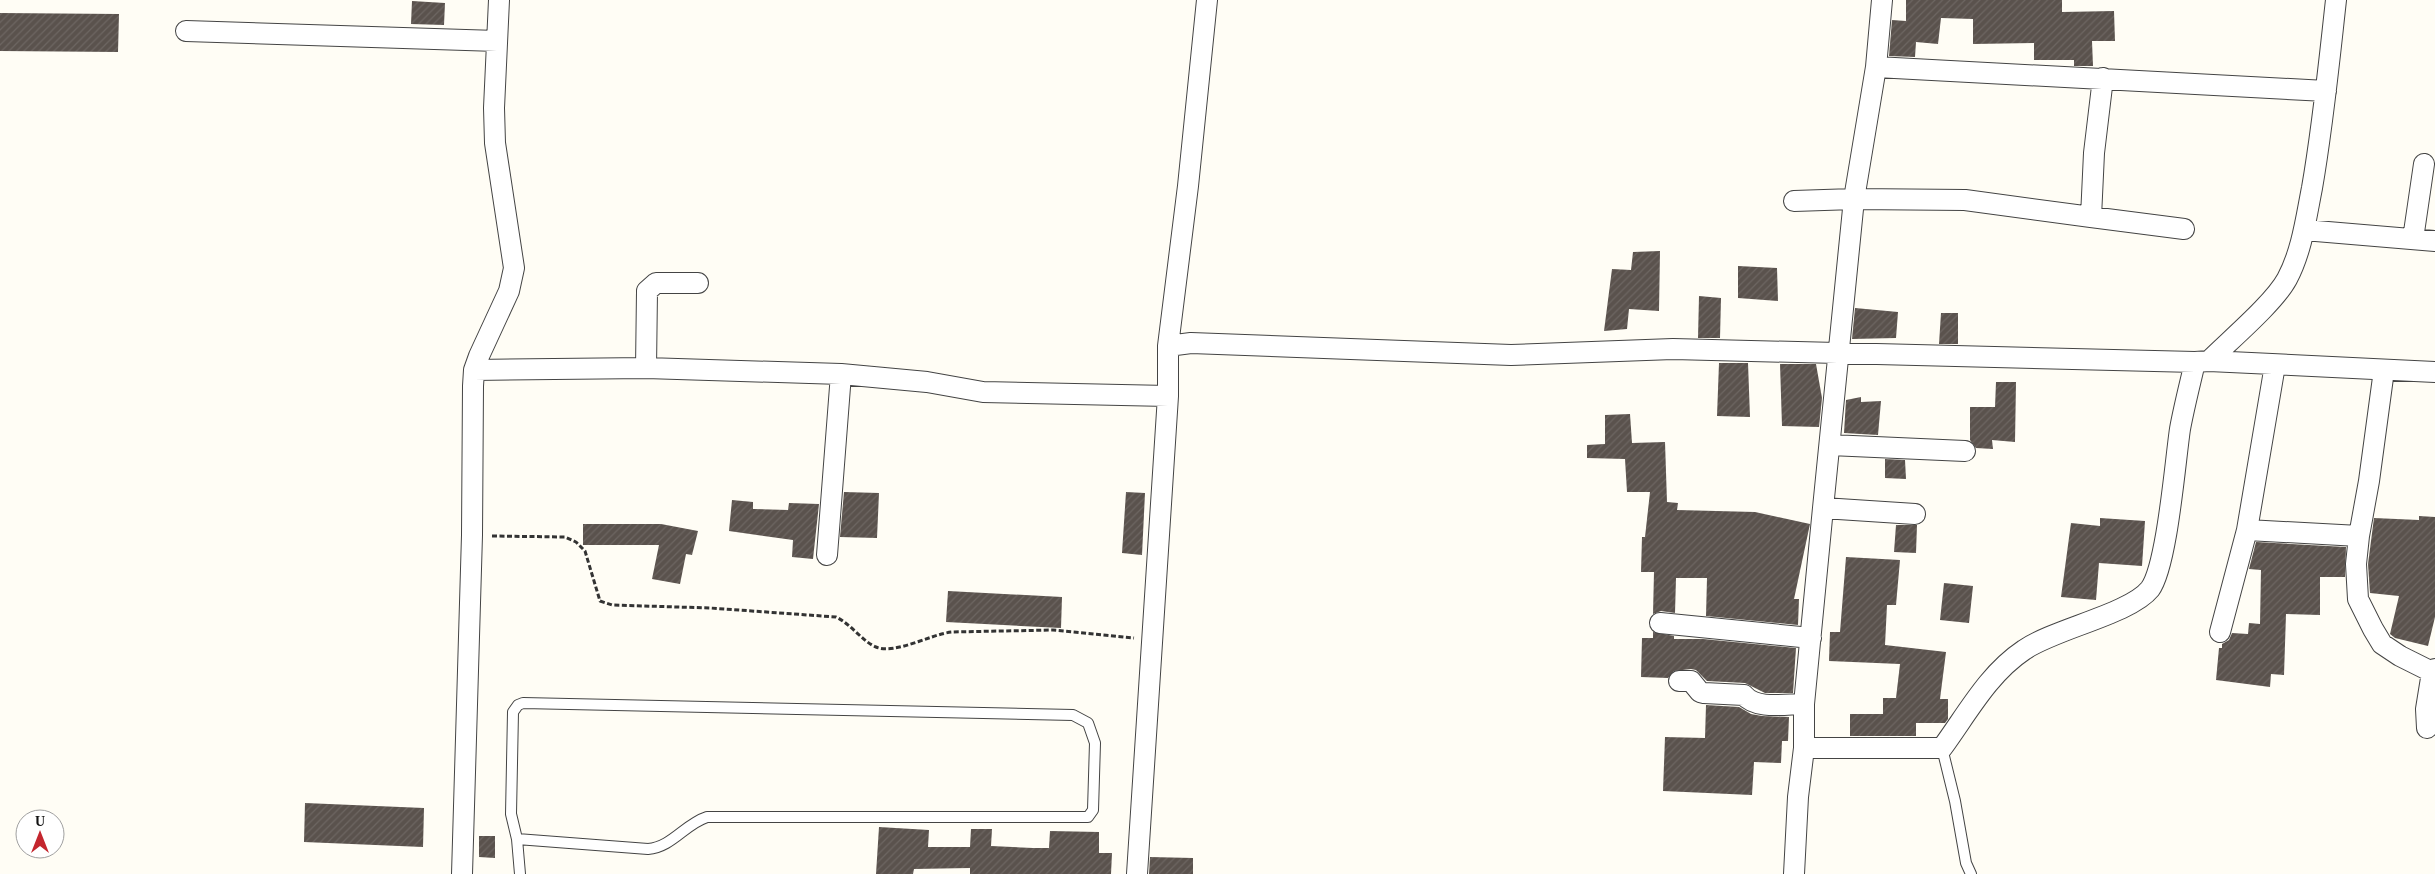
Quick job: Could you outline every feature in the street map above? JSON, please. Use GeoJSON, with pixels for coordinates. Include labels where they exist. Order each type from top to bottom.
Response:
{"type":"FeatureCollection","features":[{"type":"Feature","properties":{"kind":"street"},"geometry":{"type":"LineString","coordinates":[[462,874],[472,536],[474,370],[508,291],[514,268],[495,143],[499,0]]}},
{"type":"Feature","properties":{"kind":"street"},"geometry":{"type":"LineString","coordinates":[[1137,874],[1168,396],[1168,346],[1188,186],[1207,0]]}},
{"type":"Feature","properties":{"kind":"street"},"geometry":{"type":"LineString","coordinates":[[1794,874],[1804,748],[1804,704],[1822,508],[1830,446],[1854,199],[1876,67],[1882,0]]}},
{"type":"Feature","properties":{"kind":"street"},"geometry":{"type":"LineString","coordinates":[[1804,748],[1942,748],[1997,672],[2025,649],[2075,625],[2112,612],[2143,595],[2150,588],[2162,553],[2181,428],[2202,361],[2271,299],[2286,280],[2295,261],[2304,230],[2318,156],[2336,0]]}},
{"type":"Feature","properties":{"kind":"street"},"geometry":{"type":"LineString","coordinates":[[186,31],[497,41]]}},
{"type":"Feature","properties":{"kind":"street"},"geometry":{"type":"LineString","coordinates":[[1876,67],[2326,91]]}},
{"type":"Feature","properties":{"kind":"street"},"geometry":{"type":"LineString","coordinates":[[2091,216],[2094,153],[2103,78]]}},
{"type":"Feature","properties":{"kind":"street"},"geometry":{"type":"LineString","coordinates":[[2413,239],[2424,164]]}},
{"type":"Feature","properties":{"kind":"street"},"geometry":{"type":"LineString","coordinates":[[1794,202],[1854,199],[1964,200],[2184,229]]}},
{"type":"Feature","properties":{"kind":"street"},"geometry":{"type":"LineString","coordinates":[[2304,230],[2435,240]]}},
{"type":"Feature","properties":{"kind":"street"},"geometry":{"type":"LineString","coordinates":[[646,368],[648,291],[656,283],[698,283]]}},
{"type":"Feature","properties":{"kind":"street"},"geometry":{"type":"LineString","coordinates":[[1168,346],[1220,344],[1511,356],[1673,349],[2202,361],[2435,372]]}},
{"type":"Feature","properties":{"kind":"street"},"geometry":{"type":"LineString","coordinates":[[2220,632],[2247,530],[2276,365]]}},
{"type":"Feature","properties":{"kind":"street"},"geometry":{"type":"LineString","coordinates":[[474,370],[646,368],[841,374],[927,382],[983,392],[1168,396]]}},
{"type":"Feature","properties":{"kind":"street"},"geometry":{"type":"LineString","coordinates":[[2384,370],[2369,481],[2359,536],[2356,564],[2358,599],[2382,644],[2400,656],[2433,670],[2426,709],[2427,728]]}},
{"type":"Feature","properties":{"kind":"street"},"geometry":{"type":"LineString","coordinates":[[827,555],[841,374]]}},
{"type":"Feature","properties":{"kind":"street"},"geometry":{"type":"LineString","coordinates":[[1830,446],[1964,451]]}},
{"type":"Feature","properties":{"kind":"street"},"geometry":{"type":"LineString","coordinates":[[1822,508],[1915,514]]}},
{"type":"Feature","properties":{"kind":"street"},"geometry":{"type":"LineString","coordinates":[[2247,530],[2359,536]]}},
{"type":"Feature","properties":{"kind":"street"},"geometry":{"type":"LineString","coordinates":[[1660,623],[1811,638]]}},
{"type":"Feature","properties":{"kind":"street"},"geometry":{"type":"LineString","coordinates":[[1679,681],[1692,681],[1700,692],[1704,693],[1743,695],[1749,701],[1757,704],[1804,704]]}},
{"type":"Feature","properties":{"kind":"lane"},"geometry":{"type":"LineString","coordinates":[[517,839],[648,849],[658,848],[667,844],[696,822],[707,817],[1088,817],[1093,810],[1094,735],[1088,723],[1073,715],[523,703],[518,705],[513,712],[511,814],[517,839],[520,874]]}},
{"type":"Feature","properties":{"kind":"lane"},"geometry":{"type":"LineString","coordinates":[[1942,748],[1955,801],[1966,863],[1971,874]]}},
{"type":"Feature","properties":{"kind":"path"},"geometry":{"type":"LineString","coordinates":[[472,536],[565,537],[576,542],[585,551],[600,601],[612,604],[780,612],[836,617],[847,622],[875,647],[886,649],[897,648],[936,634],[952,632],[1053,630],[1152,640]]}},
{"type":"Feature","properties":{"kind":"building"},"geometry":{"type":"Polygon","coordinates":[[[1906,0],[2062,0],[2062,12],[2114,11],[2115,41],[2092,41],[2093,66],[2074,66],[2074,60],[2034,60],[2034,43],[1973,44],[1973,19],[1941,18],[1938,44],[1916,42],[1915,57],[1889,56],[1892,20],[1906,21],[1906,0]]]}},
{"type":"Feature","properties":{"kind":"building"},"geometry":{"type":"Polygon","coordinates":[[[412,1],[445,3],[444,25],[411,24],[412,1]]]}},
{"type":"Feature","properties":{"kind":"building"},"geometry":{"type":"Polygon","coordinates":[[[0,13],[119,14],[118,52],[0,51],[0,13]]]}},
{"type":"Feature","properties":{"kind":"building"},"geometry":{"type":"Polygon","coordinates":[[[1660,251],[1659,311],[1629,309],[1627,329],[1604,331],[1612,269],[1631,270],[1633,252],[1660,251]]]}},
{"type":"Feature","properties":{"kind":"building"},"geometry":{"type":"Polygon","coordinates":[[[1738,266],[1777,268],[1778,301],[1738,298],[1738,266]]]}},
{"type":"Feature","properties":{"kind":"building"},"geometry":{"type":"Polygon","coordinates":[[[1699,296],[1721,298],[1720,338],[1698,338],[1699,296]]]}},
{"type":"Feature","properties":{"kind":"building"},"geometry":{"type":"Polygon","coordinates":[[[1855,308],[1898,312],[1896,338],[1852,339],[1855,308]]]}},
{"type":"Feature","properties":{"kind":"building"},"geometry":{"type":"Polygon","coordinates":[[[1941,313],[1958,313],[1958,344],[1939,344],[1941,313]]]}},
{"type":"Feature","properties":{"kind":"building"},"geometry":{"type":"Polygon","coordinates":[[[1719,363],[1748,363],[1750,417],[1717,416],[1719,363]]]}},
{"type":"Feature","properties":{"kind":"building"},"geometry":{"type":"Polygon","coordinates":[[[1780,364],[1816,364],[1822,398],[1819,427],[1782,426],[1780,364]]]}},
{"type":"Feature","properties":{"kind":"building"},"geometry":{"type":"Polygon","coordinates":[[[1996,382],[2016,382],[2015,442],[1992,440],[1993,449],[1976,448],[1970,440],[1970,407],[1995,407],[1996,382]]]}},
{"type":"Feature","properties":{"kind":"building"},"geometry":{"type":"Polygon","coordinates":[[[1861,397],[1861,402],[1881,401],[1878,435],[1844,433],[1846,400],[1861,397]]]}},
{"type":"Feature","properties":{"kind":"building"},"geometry":{"type":"Polygon","coordinates":[[[1630,414],[1632,443],[1665,442],[1667,502],[1678,503],[1677,510],[1755,512],[1810,524],[1794,599],[1799,599],[1798,625],[1706,616],[1707,578],[1676,578],[1675,613],[1661,611],[1653,614],[1654,572],[1641,572],[1642,537],[1645,537],[1650,492],[1627,492],[1625,459],[1587,458],[1587,445],[1605,444],[1605,415],[1630,414]]]}},
{"type":"Feature","properties":{"kind":"building"},"geometry":{"type":"Polygon","coordinates":[[[1885,459],[1905,460],[1906,479],[1885,478],[1885,459]]]}},
{"type":"Feature","properties":{"kind":"building"},"geometry":{"type":"Polygon","coordinates":[[[844,492],[879,493],[877,538],[840,537],[844,492]]]}},
{"type":"Feature","properties":{"kind":"building"},"geometry":{"type":"Polygon","coordinates":[[[1126,492],[1145,493],[1142,555],[1122,553],[1126,492]]]}},
{"type":"Feature","properties":{"kind":"building"},"geometry":{"type":"Polygon","coordinates":[[[732,500],[753,502],[753,509],[788,510],[789,503],[819,504],[813,559],[792,557],[793,540],[729,531],[732,500]]]}},
{"type":"Feature","properties":{"kind":"building"},"geometry":{"type":"Polygon","coordinates":[[[2419,516],[2435,517],[2435,617],[2428,646],[2395,638],[2390,634],[2399,596],[2370,593],[2368,564],[2374,518],[2419,520],[2419,516]]]}},
{"type":"Feature","properties":{"kind":"building"},"geometry":{"type":"Polygon","coordinates":[[[2100,518],[2145,521],[2142,566],[2099,563],[2096,600],[2061,597],[2071,523],[2100,526],[2100,518]]]}},
{"type":"Feature","properties":{"kind":"building"},"geometry":{"type":"Polygon","coordinates":[[[583,524],[661,524],[698,531],[692,555],[686,554],[680,584],[652,579],[659,545],[583,545],[583,524]]]}},
{"type":"Feature","properties":{"kind":"building"},"geometry":{"type":"Polygon","coordinates":[[[1896,525],[1917,525],[1916,553],[1894,552],[1896,525]]]}},
{"type":"Feature","properties":{"kind":"building"},"geometry":{"type":"Polygon","coordinates":[[[2256,542],[2346,547],[2345,577],[2320,577],[2320,615],[2286,614],[2284,675],[2271,674],[2270,687],[2216,680],[2219,648],[2222,648],[2222,644],[2229,640],[2232,633],[2248,634],[2249,623],[2260,624],[2261,570],[2249,569],[2256,542]]]}},
{"type":"Feature","properties":{"kind":"building"},"geometry":{"type":"Polygon","coordinates":[[[1846,557],[1900,560],[1896,605],[1887,605],[1885,645],[1946,652],[1940,699],[1948,699],[1948,719],[1945,723],[1916,723],[1916,736],[1850,736],[1850,714],[1883,714],[1883,698],[1896,698],[1900,664],[1829,661],[1830,632],[1840,632],[1846,557]]]}},
{"type":"Feature","properties":{"kind":"building"},"geometry":{"type":"Polygon","coordinates":[[[1944,583],[1973,586],[1969,623],[1940,620],[1944,583]]]}},
{"type":"Feature","properties":{"kind":"building"},"geometry":{"type":"Polygon","coordinates":[[[948,591],[1062,597],[1061,628],[946,622],[948,591]]]}},
{"type":"Feature","properties":{"kind":"building"},"geometry":{"type":"Polygon","coordinates":[[[1653,632],[1674,636],[1674,639],[1703,639],[1796,648],[1793,693],[1765,693],[1745,683],[1707,681],[1696,670],[1691,669],[1674,671],[1668,678],[1641,677],[1642,638],[1653,638],[1653,632]]]}},
{"type":"Feature","properties":{"kind":"building"},"geometry":{"type":"Polygon","coordinates":[[[1706,705],[1739,707],[1751,714],[1762,716],[1789,717],[1788,741],[1782,741],[1781,763],[1754,762],[1752,795],[1663,791],[1665,737],[1705,738],[1706,705]]]}},
{"type":"Feature","properties":{"kind":"building"},"geometry":{"type":"Polygon","coordinates":[[[305,803],[424,808],[423,847],[304,842],[305,803]]]}},
{"type":"Feature","properties":{"kind":"building"},"geometry":{"type":"Polygon","coordinates":[[[879,827],[929,830],[928,847],[970,847],[971,829],[992,829],[991,846],[1033,848],[1049,848],[1050,831],[1099,832],[1099,853],[1112,853],[1111,874],[970,874],[970,868],[914,869],[913,874],[876,874],[879,827]]]}},
{"type":"Feature","properties":{"kind":"building"},"geometry":{"type":"Polygon","coordinates":[[[479,836],[495,836],[495,858],[479,857],[479,836]]]}},
{"type":"Feature","properties":{"kind":"building"},"geometry":{"type":"Polygon","coordinates":[[[1150,857],[1193,858],[1193,874],[1149,874],[1150,857]]]}}]}
